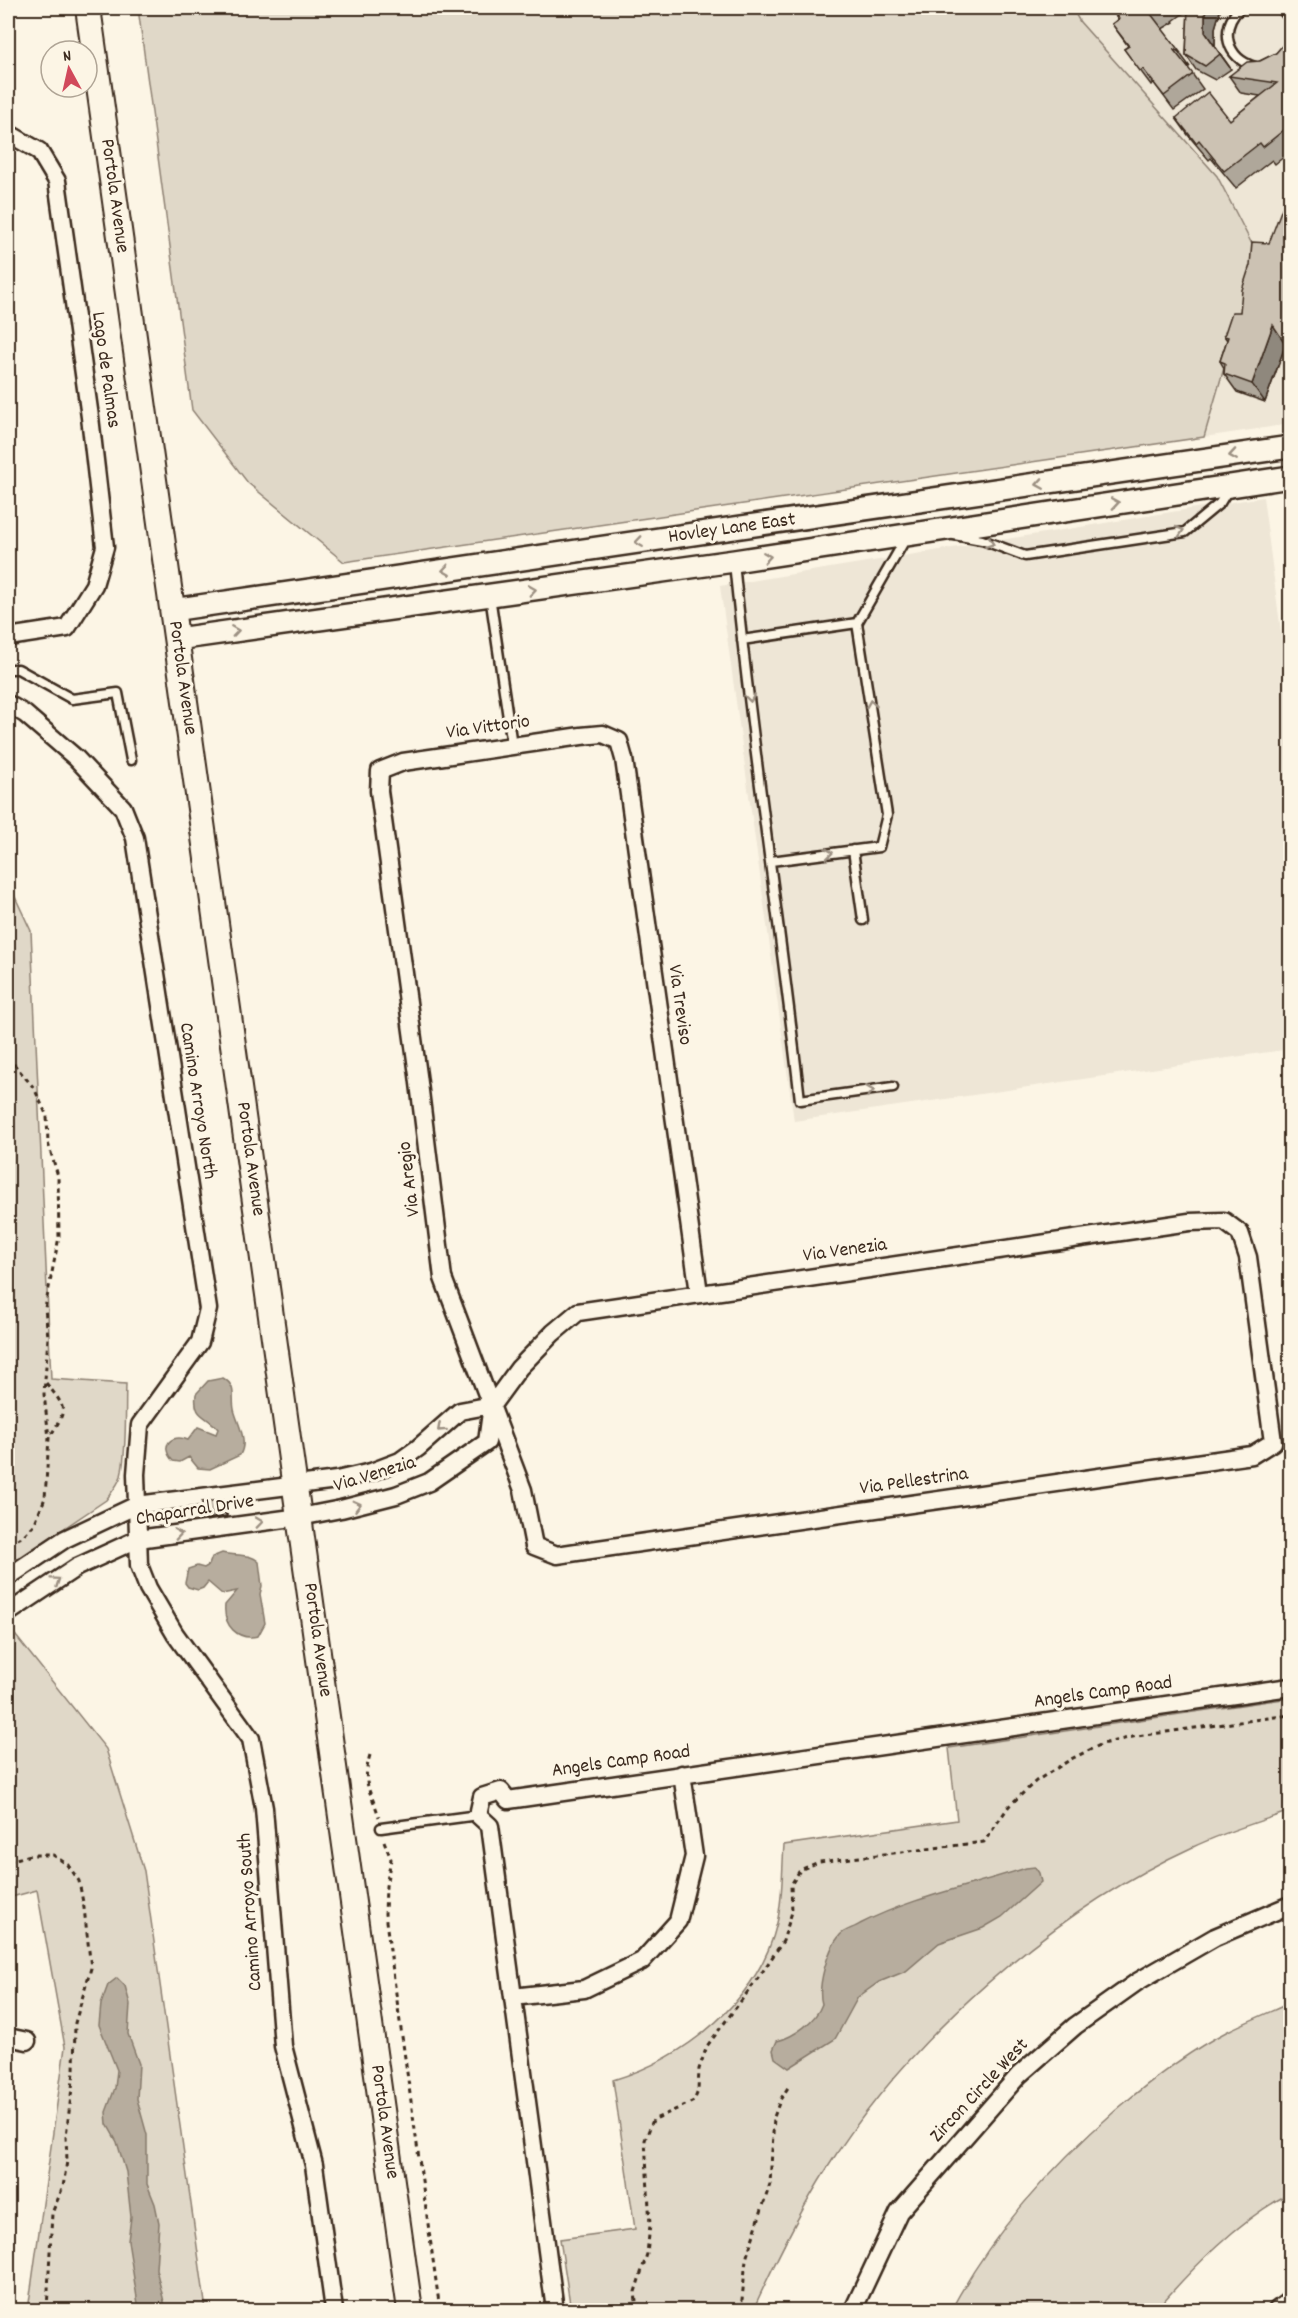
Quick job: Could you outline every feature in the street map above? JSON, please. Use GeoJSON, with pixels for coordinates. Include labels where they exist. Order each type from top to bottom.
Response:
{"type":"FeatureCollection","features":[{"type":"Feature","properties":{"kind":"main road","name":"Portola Avenue"},"geometry":{"type":"LineString","coordinates":[[88,8],[410,2310]]}},
{"type":"Feature","properties":{"kind":"street","name":"Lago de Palmas"},"geometry":{"type":"LineString","coordinates":[[8,133],[39,151],[57,181],[90,417],[105,547],[94,585],[67,628],[8,636]]}},
{"type":"Feature","properties":{"kind":"street","name":"Hovley Lane East"},"geometry":{"type":"LineString","coordinates":[[172,610],[1290,447]]}},
{"type":"Feature","properties":{"kind":"street","name":"Hovley Lane East"},"geometry":{"type":"LineString","coordinates":[[177,639],[908,536],[1290,477]]}},
{"type":"Feature","properties":{"kind":"street"},"geometry":{"type":"LineString","coordinates":[[734,561],[734,548],[742,538],[879,508]]}},
{"type":"Feature","properties":{"kind":"street","name":"Camino Arroyo North"},"geometry":{"type":"LineString","coordinates":[[8,704],[25,714],[76,758],[123,808],[135,838],[141,871],[208,1309],[200,1342],[140,1425],[136,1474],[138,1539]]}},
{"type":"Feature","properties":{"kind":"street","name":"Via Vittorio"},"geometry":{"type":"LineString","coordinates":[[380,771],[403,762],[603,734]]}},
{"type":"Feature","properties":{"kind":"street","name":"Via Treviso"},"geometry":{"type":"LineString","coordinates":[[603,734],[619,741],[624,759],[699,1293]]}},
{"type":"Feature","properties":{"kind":"street","name":"Via Aregio"},"geometry":{"type":"LineString","coordinates":[[380,771],[379,791],[443,1278],[524,1490],[534,1546],[556,1555]]}},
{"type":"Feature","properties":{"kind":"street","name":"Via Venezia"},"geometry":{"type":"LineString","coordinates":[[300,1517],[396,1495],[429,1482],[487,1442],[492,1405],[519,1368],[553,1333],[578,1312],[1189,1222],[1224,1221],[1240,1233],[1248,1257],[1273,1442]]}},
{"type":"Feature","properties":{"kind":"street","name":"Via Venezia"},"geometry":{"type":"LineString","coordinates":[[295,1485],[371,1472],[400,1461],[460,1411],[492,1405]]}},
{"type":"Feature","properties":{"kind":"street","name":"Via Pellestrina"},"geometry":{"type":"LineString","coordinates":[[556,1555],[1252,1455],[1273,1442]]}},
{"type":"Feature","properties":{"kind":"street","name":"Chaparral Drive"},"geometry":{"type":"LineString","coordinates":[[8,1577],[65,1539],[137,1505],[295,1485]]}},
{"type":"Feature","properties":{"kind":"street","name":"Chaparral Drive"},"geometry":{"type":"LineString","coordinates":[[8,1613],[77,1567],[138,1539],[300,1517]]}},
{"type":"Feature","properties":{"kind":"street","name":"Camino Arroyo South"},"geometry":{"type":"LineString","coordinates":[[138,1539],[139,1565],[148,1588],[175,1634],[251,1739],[264,1808],[283,2046],[314,2165],[334,2310]]}},
{"type":"Feature","properties":{"kind":"street","name":"Angels Camp Road"},"geometry":{"type":"LineString","coordinates":[[478,1815],[482,1797],[501,1791],[508,1800],[1290,1687]]}},
{"type":"Feature","properties":{"kind":"street"},"geometry":{"type":"LineString","coordinates":[[513,1997],[584,1989],[642,1961],[678,1921],[694,1856],[682,1774]]}},
{"type":"Feature","properties":{"kind":"street"},"geometry":{"type":"LineString","coordinates":[[478,1815],[490,1826],[555,2310]]}},
{"type":"Feature","properties":{"kind":"street","name":"Zircon Circle West"},"geometry":{"type":"LineString","coordinates":[[853,2310],[899,2212],[1019,2075],[1075,2026],[1137,1982],[1215,1937],[1290,1905]]}},
{"type":"Feature","properties":{"kind":"street"},"geometry":{"type":"LineString","coordinates":[[8,2037],[27,2041]]}},
{"type":"Feature","properties":{"kind":"street"},"geometry":{"type":"LineString","coordinates":[[1277,2310],[1290,2300]]}},
{"type":"Feature","properties":{"kind":"lane"},"geometry":{"type":"LineString","coordinates":[[1240,8],[1228,25],[1229,46],[1235,56],[1244,63],[1254,67],[1266,67]]}},
{"type":"Feature","properties":{"kind":"lane"},"geometry":{"type":"LineString","coordinates":[[933,531],[982,540],[1025,556],[1185,532],[1220,503],[1231,486]]}},
{"type":"Feature","properties":{"kind":"lane"},"geometry":{"type":"LineString","coordinates":[[771,861],[879,846],[887,815],[857,623],[908,536]]}},
{"type":"Feature","properties":{"kind":"lane"},"geometry":{"type":"LineString","coordinates":[[734,561],[800,1100],[893,1088]]}},
{"type":"Feature","properties":{"kind":"lane"},"geometry":{"type":"LineString","coordinates":[[490,596],[512,745]]}},
{"type":"Feature","properties":{"kind":"lane"},"geometry":{"type":"LineString","coordinates":[[742,640],[857,623]]}},
{"type":"Feature","properties":{"kind":"lane"},"geometry":{"type":"LineString","coordinates":[[8,669],[18,669],[72,699],[118,693],[130,760]]}},
{"type":"Feature","properties":{"kind":"lane"},"geometry":{"type":"LineString","coordinates":[[853,850],[862,920]]}},
{"type":"Feature","properties":{"kind":"lane"},"geometry":{"type":"LineString","coordinates":[[381,1828],[478,1815]]}},
{"type":"Feature","properties":{"kind":"path"},"geometry":{"type":"LineString","coordinates":[[8,1057],[34,1088],[47,1116],[48,1143],[58,1176],[59,1237],[45,1308],[48,1336],[44,1394],[49,1438],[45,1498],[34,1525],[22,1537],[8,1543]]}},
{"type":"Feature","properties":{"kind":"path"},"geometry":{"type":"LineString","coordinates":[[45,1382],[62,1403],[63,1416],[49,1438]]}},
{"type":"Feature","properties":{"kind":"path"},"geometry":{"type":"LineString","coordinates":[[637,2310],[635,2292],[647,2254],[650,2225],[645,2140],[653,2121],[694,2101],[698,2091],[699,2069],[707,2046],[783,1941],[792,1911],[791,1885],[800,1870],[819,1862],[984,1842],[1009,1806],[1036,1781],[1073,1758],[1102,1744],[1137,1736],[1290,1715]]}},
{"type":"Feature","properties":{"kind":"path"},"geometry":{"type":"LineString","coordinates":[[370,1755],[365,1772],[368,1789],[391,1859],[386,1886],[385,1914],[440,2310]]}},
{"type":"Feature","properties":{"kind":"path"},"geometry":{"type":"LineString","coordinates":[[8,1861],[31,1855],[53,1855],[68,1865],[79,1881],[91,1968],[75,2024],[74,2072],[66,2136],[67,2161],[63,2187],[52,2213],[47,2310]]}},
{"type":"Feature","properties":{"kind":"path"},"geometry":{"type":"LineString","coordinates":[[741,2310],[746,2259],[770,2184],[774,2117],[780,2100],[789,2086]]}},
{"type":"Feature","properties":{"kind":"shaded area"},"geometry":{"type":"Polygon","coordinates":[[[138,8],[1072,8],[1080,22],[1217,176],[1257,254],[1204,437],[344,562],[248,483],[192,410],[138,8]]]}},
{"type":"Feature","properties":{"kind":"shaded area"},"geometry":{"type":"Polygon","coordinates":[[[1072,8],[1290,8],[1290,424],[1204,437],[1257,253],[1080,22],[1072,8]]]}},
{"type":"Feature","properties":{"kind":"shaded area"},"geometry":{"type":"Polygon","coordinates":[[[1263,497],[1290,699],[1290,1049],[794,1121],[720,586],[1263,497]]]}},
{"type":"Feature","properties":{"kind":"shaded area"},"geometry":{"type":"Polygon","coordinates":[[[8,882],[31,931],[51,1379],[126,1384],[124,1455],[121,1476],[116,1486],[106,1500],[8,1566],[8,882]]]}},
{"type":"Feature","properties":{"kind":"shaded area"},"geometry":{"type":"Polygon","coordinates":[[[223,1378],[233,1390],[234,1408],[243,1439],[240,1455],[210,1469],[198,1468],[189,1457],[180,1462],[173,1461],[167,1450],[172,1440],[182,1438],[188,1440],[198,1427],[216,1434],[218,1429],[198,1412],[196,1394],[208,1381],[223,1378]]]}},
{"type":"Feature","properties":{"kind":"shaded area"},"geometry":{"type":"Polygon","coordinates":[[[222,1553],[247,1556],[259,1562],[262,1586],[260,1594],[265,1623],[258,1636],[238,1634],[226,1619],[225,1605],[237,1591],[222,1594],[208,1582],[198,1590],[188,1587],[185,1583],[188,1569],[197,1566],[204,1568],[209,1565],[212,1557],[222,1553]]]}},
{"type":"Feature","properties":{"kind":"shaded area"},"geometry":{"type":"Polygon","coordinates":[[[8,1626],[106,1749],[144,1871],[206,2310],[28,2310],[65,2047],[37,1890],[8,1898],[8,1626]]]}},
{"type":"Feature","properties":{"kind":"shaded area"},"geometry":{"type":"Polygon","coordinates":[[[1290,1698],[1290,1811],[1205,1842],[1140,1874],[1087,1906],[987,1983],[898,2073],[860,2121],[806,2204],[753,2310],[571,2310],[560,2239],[635,2229],[613,2080],[667,2057],[692,2041],[716,2022],[754,1977],[768,1951],[777,1923],[784,1845],[957,1820],[949,1748],[1290,1698]]]}},
{"type":"Feature","properties":{"kind":"shaded area"},"geometry":{"type":"Polygon","coordinates":[[[1035,1867],[1041,1882],[1002,1917],[983,1928],[939,1943],[906,1971],[879,1982],[858,1997],[835,2039],[789,2068],[775,2058],[773,2050],[777,2041],[804,2027],[819,2010],[822,2004],[821,1988],[824,1969],[835,1942],[842,1933],[900,1906],[1035,1867]]]}},
{"type":"Feature","properties":{"kind":"shaded area"},"geometry":{"type":"Polygon","coordinates":[[[117,1978],[125,1986],[130,2004],[128,2034],[139,2064],[137,2099],[147,2135],[147,2184],[159,2223],[156,2269],[166,2310],[139,2310],[128,2241],[131,2217],[126,2172],[117,2142],[107,2124],[106,2112],[115,2088],[117,2070],[99,2025],[101,2004],[108,1985],[117,1978]]]}},
{"type":"Feature","properties":{"kind":"shaded area"},"geometry":{"type":"Polygon","coordinates":[[[1290,2003],[1290,2193],[1252,2217],[1235,2231],[1186,2277],[1156,2310],[951,2310],[967,2281],[1004,2228],[1045,2179],[1091,2132],[1156,2078],[1198,2048],[1228,2031],[1290,2003]]]}},
{"type":"Feature","properties":{"kind":"building"},"geometry":{"type":"Polygon","coordinates":[[[1110,8],[1163,8],[1151,14],[1180,52],[1173,49],[1193,74],[1164,96],[1143,69],[1140,71],[1124,49],[1129,46],[1112,24],[1119,19],[1110,8]]]}},
{"type":"Feature","properties":{"kind":"building"},"geometry":{"type":"Polygon","coordinates":[[[1188,8],[1207,8],[1205,32],[1220,54],[1205,66],[1186,55],[1188,8]]]}},
{"type":"Feature","properties":{"kind":"building"},"geometry":{"type":"Polygon","coordinates":[[[1290,25],[1290,125],[1263,147],[1260,143],[1224,171],[1199,140],[1196,143],[1176,118],[1208,92],[1230,120],[1277,83],[1229,76],[1247,62],[1260,61],[1276,53],[1288,39],[1290,25]]]}},
{"type":"Feature","properties":{"kind":"building"},"geometry":{"type":"Polygon","coordinates":[[[1282,208],[1290,209],[1290,351],[1273,325],[1252,384],[1224,374],[1225,363],[1220,361],[1228,337],[1224,336],[1232,312],[1240,312],[1242,290],[1250,265],[1252,242],[1269,243],[1282,208]]]}},
{"type":"Feature","properties":{"kind":"building"},"geometry":{"type":"Polygon","coordinates":[[[222,1500],[223,1511],[203,1514],[202,1502],[222,1500]]]}}]}
